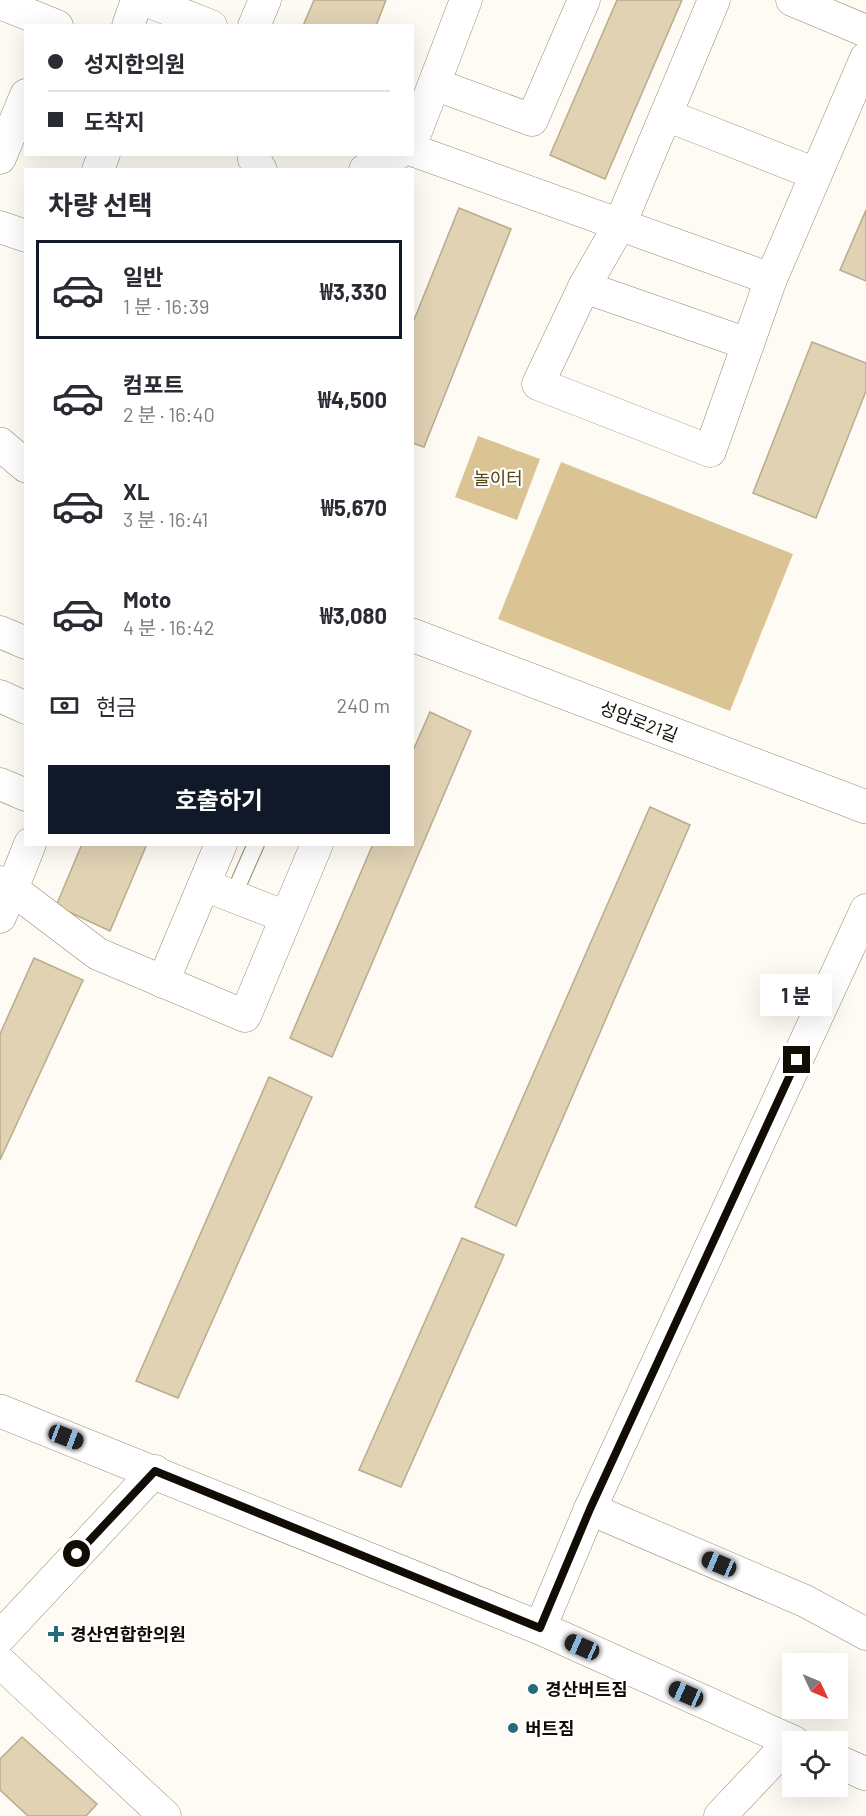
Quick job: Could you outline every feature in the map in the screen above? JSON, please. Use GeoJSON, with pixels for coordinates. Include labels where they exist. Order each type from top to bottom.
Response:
{"type":"FeatureCollection","features":[{"type":"Feature","properties":{"kind":"street"},"geometry":{"type":"LineString","coordinates":[[129,24],[137,0]]}},
{"type":"Feature","properties":{"kind":"street"},"geometry":{"type":"LineString","coordinates":[[145,0],[206,24]]}},
{"type":"Feature","properties":{"kind":"street"},"geometry":{"type":"LineString","coordinates":[[255,24],[265,0]]}},
{"type":"Feature","properties":{"kind":"street"},"geometry":{"type":"LineString","coordinates":[[414,137],[466,0]]}},
{"type":"Feature","properties":{"kind":"street"},"geometry":{"type":"LineString","coordinates":[[434,84],[532,120],[584,0]]}},
{"type":"Feature","properties":{"kind":"street"},"geometry":{"type":"LineString","coordinates":[[714,0],[620,224],[584,287],[538,384],[710,451],[771,279],[866,58]]}},
{"type":"Feature","properties":{"kind":"street"},"geometry":{"type":"LineString","coordinates":[[792,0],[866,30]]}},
{"type":"Feature","properties":{"kind":"street"},"geometry":{"type":"LineString","coordinates":[[0,3],[52,24]]}},
{"type":"Feature","properties":{"kind":"street"},"geometry":{"type":"LineString","coordinates":[[0,158],[24,100]]}},
{"type":"Feature","properties":{"kind":"street"},"geometry":{"type":"LineString","coordinates":[[666,115],[816,174]]}},
{"type":"Feature","properties":{"kind":"street"},"geometry":{"type":"LineString","coordinates":[[414,151],[771,279]]}},
{"type":"Feature","properties":{"kind":"street"},"geometry":{"type":"LineString","coordinates":[[369,168],[393,156]]}},
{"type":"Feature","properties":{"kind":"street"},"geometry":{"type":"LineString","coordinates":[[0,227],[24,235]]}},
{"type":"Feature","properties":{"kind":"street"},"geometry":{"type":"LineString","coordinates":[[584,287],[748,344]]}},
{"type":"Feature","properties":{"kind":"street"},"geometry":{"type":"LineString","coordinates":[[0,444],[24,464]]}},
{"type":"Feature","properties":{"kind":"street"},"geometry":{"type":"LineString","coordinates":[[0,632],[24,642]]}},
{"type":"Feature","properties":{"kind":"street","name":"성암로21길"},"geometry":{"type":"LineString","coordinates":[[414,635],[866,807]]}},
{"type":"Feature","properties":{"kind":"street"},"geometry":{"type":"LineString","coordinates":[[0,696],[24,707]]}},
{"type":"Feature","properties":{"kind":"street"},"geometry":{"type":"LineString","coordinates":[[0,784],[24,794]]}},
{"type":"Feature","properties":{"kind":"street"},"geometry":{"type":"LineString","coordinates":[[29,846],[4,896],[98,954],[244,1016],[316,846]]}},
{"type":"Feature","properties":{"kind":"street"},"geometry":{"type":"LineString","coordinates":[[163,982],[220,846]]}},
{"type":"Feature","properties":{"kind":"street"},"geometry":{"type":"LineString","coordinates":[[204,885],[286,917]]}},
{"type":"Feature","properties":{"kind":"street"},"geometry":{"type":"LineString","coordinates":[[540,1628],[590,1509],[866,910]]}},
{"type":"Feature","properties":{"kind":"street"},"geometry":{"type":"LineString","coordinates":[[0,1411],[155,1471],[540,1628],[782,1737]]}},
{"type":"Feature","properties":{"kind":"street"},"geometry":{"type":"LineString","coordinates":[[0,1637],[155,1471]]}},
{"type":"Feature","properties":{"kind":"street"},"geometry":{"type":"LineString","coordinates":[[590,1509],[805,1601],[866,1634]]}},
{"type":"Feature","properties":{"kind":"street"},"geometry":{"type":"LineString","coordinates":[[0,1662],[165,1816]]}},
{"type":"Feature","properties":{"kind":"street"},"geometry":{"type":"LineString","coordinates":[[720,1816],[782,1751]]}},
{"type":"Feature","properties":{"kind":"street"},"geometry":{"type":"LineString","coordinates":[[848,1766],[866,1774]]}},
{"type":"Feature","properties":{"kind":"lane"},"geometry":{"type":"LineString","coordinates":[[233,896],[255,846]]}},
{"type":"Feature","properties":{"kind":"green space","name":"놀이터"},"geometry":{"type":"Polygon","coordinates":[[[478,436],[540,459],[517,520],[455,497],[478,436]]]}},
{"type":"Feature","properties":{"kind":"green space"},"geometry":{"type":"Polygon","coordinates":[[[561,462],[793,554],[730,711],[498,619],[561,462]]]}},
{"type":"Feature","properties":{"kind":"building"},"geometry":{"type":"Polygon","coordinates":[[[314,0],[386,0],[377,24],[304,24],[314,0]]]}},
{"type":"Feature","properties":{"kind":"building"},"geometry":{"type":"Polygon","coordinates":[[[617,0],[682,0],[605,179],[550,155],[617,0]]]}},
{"type":"Feature","properties":{"kind":"building"},"geometry":{"type":"Polygon","coordinates":[[[459,208],[511,229],[424,447],[414,444],[414,320],[459,208]]]}},
{"type":"Feature","properties":{"kind":"building"},"geometry":{"type":"Polygon","coordinates":[[[866,210],[866,281],[840,270],[866,210]]]}},
{"type":"Feature","properties":{"kind":"building"},"geometry":{"type":"Polygon","coordinates":[[[812,342],[866,363],[866,391],[816,518],[753,493],[812,342]]]}},
{"type":"Feature","properties":{"kind":"building"},"geometry":{"type":"Polygon","coordinates":[[[430,712],[471,731],[332,1057],[290,1038],[372,846],[414,846],[414,748],[430,712]]]}},
{"type":"Feature","properties":{"kind":"building"},"geometry":{"type":"Polygon","coordinates":[[[650,807],[690,825],[516,1226],[475,1207],[650,807]]]}},
{"type":"Feature","properties":{"kind":"building"},"geometry":{"type":"Polygon","coordinates":[[[81,846],[146,846],[110,931],[56,906],[81,846]]]}},
{"type":"Feature","properties":{"kind":"building"},"geometry":{"type":"Polygon","coordinates":[[[34,958],[83,980],[0,1160],[0,1034],[34,958]]]}},
{"type":"Feature","properties":{"kind":"building"},"geometry":{"type":"Polygon","coordinates":[[[269,1077],[312,1097],[178,1398],[136,1381],[269,1077]]]}},
{"type":"Feature","properties":{"kind":"building"},"geometry":{"type":"Polygon","coordinates":[[[462,1238],[504,1255],[401,1487],[359,1470],[462,1238]]]}},
{"type":"Feature","properties":{"kind":"building"},"geometry":{"type":"Polygon","coordinates":[[[22,1737],[97,1804],[86,1816],[28,1816],[0,1790],[0,1759],[22,1737]]]}},
{"type":"Feature","properties":{"kind":"place","name":"경산연합한의원"},"geometry":{"type":"Point","coordinates":[56,1634]}},
{"type":"Feature","properties":{"kind":"place","name":"경산버트짐"},"geometry":{"type":"Point","coordinates":[533,1689]}},
{"type":"Feature","properties":{"kind":"place","name":"버트짐"},"geometry":{"type":"Point","coordinates":[513,1728]}},
{"type":"Feature","properties":{"kind":"route"},"geometry":{"type":"LineString","coordinates":[[77,1554],[155,1471],[540,1628],[590,1509],[797,1060]]}}]}
